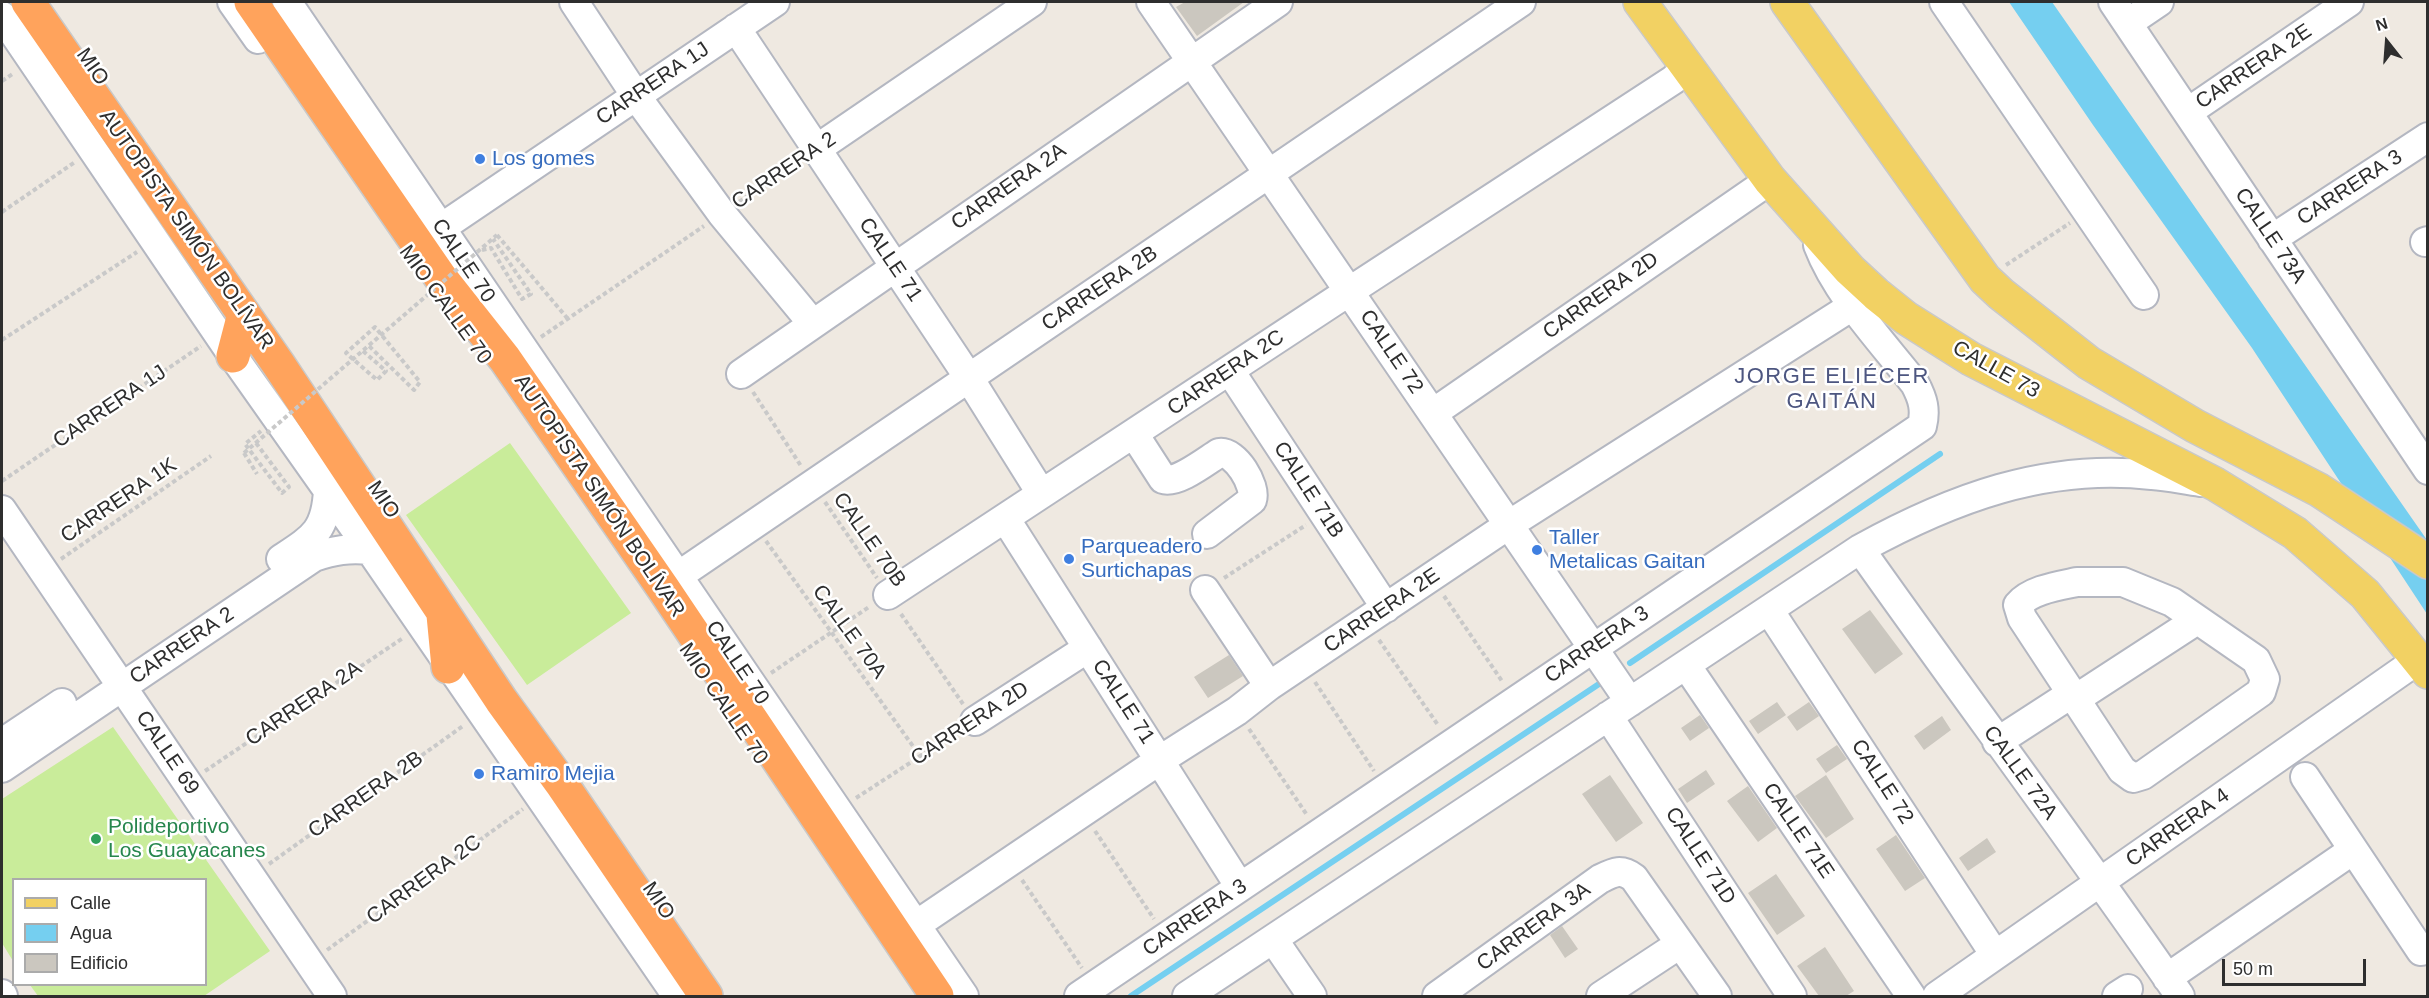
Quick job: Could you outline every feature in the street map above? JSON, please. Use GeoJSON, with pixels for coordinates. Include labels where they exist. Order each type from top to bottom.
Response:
{"type":"FeatureCollection","features":[{"type":"Feature","properties":{"kind":"highway","name":"AUTOPISTA SIMÓN BOLÍVAR"},"geometry":{"type":"LineString","coordinates":[[28,2],[279,365],[431,618],[491,707],[561,783],[706,996]]}},
{"type":"Feature","properties":{"kind":"highway","name":"AUTOPISTA SIMÓN BOLÍVAR"},"geometry":{"type":"LineString","coordinates":[[251,2],[441,278],[525,387],[937,996]]}},
{"type":"Feature","properties":{"kind":"highway"},"geometry":{"type":"LineString","coordinates":[[441,278],[530,345]]}},
{"type":"Feature","properties":{"kind":"highway"},"geometry":{"type":"LineString","coordinates":[[244,314],[231,352],[279,365]]}},
{"type":"Feature","properties":{"kind":"highway"},"geometry":{"type":"LineString","coordinates":[[431,618],[452,672],[491,707]]}},
{"type":"Feature","properties":{"kind":"main road","name":"CALLE 73"},"geometry":{"type":"LineString","coordinates":[[1640,2],[1770,180],[1850,270],[1906,318],[1971,359],[2215,484],[2295,532],[2366,594],[2423,666]]}},
{"type":"Feature","properties":{"kind":"main road"},"geometry":{"type":"LineString","coordinates":[[1787,2],[1985,279],[2001,294],[2089,363],[2129,389],[2319,490],[2427,562]]}},
{"type":"Feature","properties":{"kind":"street","name":"MIO"},"geometry":{"type":"LineString","coordinates":[[45,2],[254,306],[478,644],[572,775],[724,996]]}},
{"type":"Feature","properties":{"kind":"street","name":"MIO CALLE 70"},"geometry":{"type":"LineString","coordinates":[[232,2],[428,284],[492,368],[651,597],[920,996]]}},
{"type":"Feature","properties":{"kind":"street","name":"CALLE 70"},"geometry":{"type":"LineString","coordinates":[[286,2],[441,228],[530,345],[678,576],[964,996]]}},
{"type":"Feature","properties":{"kind":"street"},"geometry":{"type":"LineString","coordinates":[[574,2],[636,96],[722,214],[813,324]]}},
{"type":"Feature","properties":{"kind":"street","name":"CARRERA 1J"},"geometry":{"type":"LineString","coordinates":[[441,228],[775,2]]}},
{"type":"Feature","properties":{"kind":"street","name":"CARRERA 2"},"geometry":{"type":"LineString","coordinates":[[815,150],[1032,2]]}},
{"type":"Feature","properties":{"kind":"street","name":"CALLE 72"},"geometry":{"type":"LineString","coordinates":[[1151,2],[1593,648],[1619,709]]}},
{"type":"Feature","properties":{"kind":"street","name":"CARRERA 2A"},"geometry":{"type":"LineString","coordinates":[[741,374],[1278,2]]}},
{"type":"Feature","properties":{"kind":"street","name":"CARRERA 2B"},"geometry":{"type":"LineString","coordinates":[[678,576],[1521,2]]}},
{"type":"Feature","properties":{"kind":"street"},"geometry":{"type":"LineString","coordinates":[[1944,2],[2144,295]]}},
{"type":"Feature","properties":{"kind":"street"},"geometry":{"type":"LineString","coordinates":[[2121,12],[2159,2]]}},
{"type":"Feature","properties":{"kind":"street","name":"CARRERA 2E"},"geometry":{"type":"LineString","coordinates":[[2188,112],[2349,2]]}},
{"type":"Feature","properties":{"kind":"street","name":"CALLE 73A"},"geometry":{"type":"LineString","coordinates":[[2121,12],[2427,470]]}},
{"type":"Feature","properties":{"kind":"street"},"geometry":{"type":"LineString","coordinates":[[2,16],[231,352],[370,550],[431,618]]}},
{"type":"Feature","properties":{"kind":"street","name":"CALLE 71"},"geometry":{"type":"LineString","coordinates":[[736,28],[815,150],[969,378],[1041,493]]}},
{"type":"Feature","properties":{"kind":"street","name":"CARRERA 2C"},"geometry":{"type":"LineString","coordinates":[[888,594],[1230,371],[1348,290],[1673,80],[1687,68]]}},
{"type":"Feature","properties":{"kind":"street","name":"CARRERA 3"},"geometry":{"type":"LineString","coordinates":[[2272,239],[2427,137]]}},
{"type":"Feature","properties":{"kind":"street","name":"CARRERA 2D"},"geometry":{"type":"LineString","coordinates":[[1432,413],[1770,180]]}},
{"type":"Feature","properties":{"kind":"street","name":"CARRERA 3"},"geometry":{"type":"LineString","coordinates":[[1086,991],[1922,426],[1925,414],[1923,399],[1915,384],[1854,305],[1822,256],[1811,226]]}},
{"type":"Feature","properties":{"kind":"street","name":"CARRERA 2E"},"geometry":{"type":"LineString","coordinates":[[916,925],[1160,760],[1237,711],[1269,686],[1510,524],[1854,305]]}},
{"type":"Feature","properties":{"kind":"street","name":"CALLE 71B"},"geometry":{"type":"LineString","coordinates":[[1230,371],[1323,514],[1376,615]]}},
{"type":"Feature","properties":{"kind":"street"},"geometry":{"type":"LineString","coordinates":[[1134,434],[1163,479],[1169,481],[1177,479],[1219,453],[1224,452],[1233,456],[1253,487],[1254,494],[1252,500],[1207,534]]}},
{"type":"Feature","properties":{"kind":"street"},"geometry":{"type":"LineString","coordinates":[[1187,996],[1860,549],[1902,526],[1945,506],[1990,490],[2037,480],[2084,474],[2150,474],[2215,484]]}},
{"type":"Feature","properties":{"kind":"street","name":"CARRERA 2"},"geometry":{"type":"LineString","coordinates":[[2,768],[116,679],[307,542],[320,528],[327,511],[328,490]]}},
{"type":"Feature","properties":{"kind":"street","name":"CALLE 69"},"geometry":{"type":"LineString","coordinates":[[2,510],[332,996]]}},
{"type":"Feature","properties":{"kind":"street","name":"CALLE 71"},"geometry":{"type":"LineString","coordinates":[[1005,518],[1240,887]]}},
{"type":"Feature","properties":{"kind":"street","name":"CARRERA 2"},"geometry":{"type":"LineString","coordinates":[[2,743],[116,679],[314,557],[332,550],[351,548],[370,550]]}},
{"type":"Feature","properties":{"kind":"street","name":"CALLE 72A"},"geometry":{"type":"LineString","coordinates":[[1860,549],[1997,742],[2101,882],[2174,987]]}},
{"type":"Feature","properties":{"kind":"street"},"geometry":{"type":"LineString","coordinates":[[2077,582],[2123,582],[2172,603],[2197,620],[2256,660],[2265,679],[2261,692],[2143,775],[2133,778],[2122,770],[2072,697],[2022,618],[2018,605],[2023,599],[2050,588],[2077,582]]}},
{"type":"Feature","properties":{"kind":"street"},"geometry":{"type":"LineString","coordinates":[[1205,590],[1269,686]]}},
{"type":"Feature","properties":{"kind":"street","name":"CALLE 72"},"geometry":{"type":"LineString","coordinates":[[1769,610],[1995,955]]}},
{"type":"Feature","properties":{"kind":"street"},"geometry":{"type":"LineString","coordinates":[[1997,742],[2197,620]]}},
{"type":"Feature","properties":{"kind":"street","name":"CARRERA 2D"},"geometry":{"type":"LineString","coordinates":[[975,721],[1088,648]]}},
{"type":"Feature","properties":{"kind":"street","name":"CALLE 71E"},"geometry":{"type":"LineString","coordinates":[[1686,665],[1911,996]]}},
{"type":"Feature","properties":{"kind":"street","name":"CARRERA 4"},"geometry":{"type":"LineString","coordinates":[[1937,996],[2101,882],[2423,666]]}},
{"type":"Feature","properties":{"kind":"street"},"geometry":{"type":"LineString","coordinates":[[491,707],[539,798],[677,996]]}},
{"type":"Feature","properties":{"kind":"street","name":"CALLE 71D"},"geometry":{"type":"LineString","coordinates":[[1619,709],[1792,996]]}},
{"type":"Feature","properties":{"kind":"street"},"geometry":{"type":"LineString","coordinates":[[2305,777],[2421,951]]}},
{"type":"Feature","properties":{"kind":"street"},"geometry":{"type":"LineString","coordinates":[[2174,987],[2353,850]]}},
{"type":"Feature","properties":{"kind":"street","name":"CARRERA 3A"},"geometry":{"type":"LineString","coordinates":[[1437,996],[1600,879],[1615,872],[1626,872],[1634,878],[1680,944]]}},
{"type":"Feature","properties":{"kind":"street"},"geometry":{"type":"LineString","coordinates":[[1273,939],[1312,996]]}},
{"type":"Feature","properties":{"kind":"street"},"geometry":{"type":"LineString","coordinates":[[1601,996],[1680,944],[1717,996]]}},
{"type":"Feature","properties":{"kind":"path","name":"CARRERA 2"},"geometry":{"type":"LineString","coordinates":[[530,345],[815,150]]}},
{"type":"Feature","properties":{"kind":"path"},"geometry":{"type":"LineString","coordinates":[[2,212],[94,151]]}},
{"type":"Feature","properties":{"kind":"path"},"geometry":{"type":"LineString","coordinates":[[1985,279],[2087,212]]}},
{"type":"Feature","properties":{"kind":"path"},"geometry":{"type":"LineString","coordinates":[[258,474],[244,453],[497,235],[568,319]]}},
{"type":"Feature","properties":{"kind":"path"},"geometry":{"type":"LineString","coordinates":[[491,248],[522,299],[531,294],[493,239]]}},
{"type":"Feature","properties":{"kind":"path"},"geometry":{"type":"LineString","coordinates":[[2,340],[155,240]]}},
{"type":"Feature","properties":{"kind":"path"},"geometry":{"type":"LineString","coordinates":[[363,351],[386,371],[377,380],[346,353],[375,327],[420,382],[414,390],[369,346]]}},
{"type":"Feature","properties":{"kind":"path","name":"CARRERA 1J"},"geometry":{"type":"LineString","coordinates":[[2,481],[231,352]]}},
{"type":"Feature","properties":{"kind":"path","name":"CALLE 70B"},"geometry":{"type":"LineString","coordinates":[[741,374],[812,484],[975,721]]}},
{"type":"Feature","properties":{"kind":"path"},"geometry":{"type":"LineString","coordinates":[[245,444],[282,493],[289,487],[256,443]]}},
{"type":"Feature","properties":{"kind":"path","name":"CARRERA 1K"},"geometry":{"type":"LineString","coordinates":[[43,571],[211,456]]}},
{"type":"Feature","properties":{"kind":"path"},"geometry":{"type":"LineString","coordinates":[[1205,590],[1323,514]]}},
{"type":"Feature","properties":{"kind":"path","name":"CALLE 70A"},"geometry":{"type":"LineString","coordinates":[[754,524],[920,756]]}},
{"type":"Feature","properties":{"kind":"path"},"geometry":{"type":"LineString","coordinates":[[1432,578],[1516,701]]}},
{"type":"Feature","properties":{"kind":"path"},"geometry":{"type":"LineString","coordinates":[[765,676],[888,594]]}},
{"type":"Feature","properties":{"kind":"path"},"geometry":{"type":"LineString","coordinates":[[1376,615],[1451,744]]}},
{"type":"Feature","properties":{"kind":"path","name":"CARRERA 2A"},"geometry":{"type":"LineString","coordinates":[[187,783],[431,618]]}},
{"type":"Feature","properties":{"kind":"path"},"geometry":{"type":"LineString","coordinates":[[1303,664],[1386,789]]}},
{"type":"Feature","properties":{"kind":"path","name":"CARRERA 2B"},"geometry":{"type":"LineString","coordinates":[[251,877],[491,707]]}},
{"type":"Feature","properties":{"kind":"path"},"geometry":{"type":"LineString","coordinates":[[1237,711],[1320,833]]}},
{"type":"Feature","properties":{"kind":"path","name":"CARRERA 2D"},"geometry":{"type":"LineString","coordinates":[[852,800],[975,721]]}},
{"type":"Feature","properties":{"kind":"path","name":"CARRERA 2C"},"geometry":{"type":"LineString","coordinates":[[309,963],[539,798]]}},
{"type":"Feature","properties":{"kind":"path"},"geometry":{"type":"LineString","coordinates":[[1082,813],[1167,937]]}},
{"type":"Feature","properties":{"kind":"path"},"geometry":{"type":"LineString","coordinates":[[1010,862],[1086,991]]}},
{"type":"Feature","properties":{"kind":"green space"},"geometry":{"type":"Polygon","coordinates":[[[510,443],[631,613],[527,685],[406,515],[510,443]]]}},
{"type":"Feature","properties":{"kind":"green space","name":"Polideportivo Los Guayacanes"},"geometry":{"type":"Polygon","coordinates":[[[113,727],[270,951],[204,996],[38,996],[31,986],[207,986],[207,878],[12,878],[12,959],[2,943],[2,799],[113,727]]]}},
{"type":"Feature","properties":{"kind":"water"},"geometry":{"type":"Polygon","coordinates":[[[2009,2],[2052,2],[2427,540],[2427,614],[2252,348],[2093,125],[2009,2]]]}},
{"type":"Feature","properties":{"kind":"building"},"geometry":{"type":"Polygon","coordinates":[[[1185,2],[1244,2],[1197,36],[1176,7],[1185,2]]]}},
{"type":"Feature","properties":{"kind":"building"},"geometry":{"type":"Polygon","coordinates":[[[1870,610],[1903,654],[1875,674],[1842,629],[1870,610]]]}},
{"type":"Feature","properties":{"kind":"building"},"geometry":{"type":"Polygon","coordinates":[[[1229,655],[1243,676],[1208,698],[1194,677],[1229,655]]]}},
{"type":"Feature","properties":{"kind":"building"},"geometry":{"type":"Polygon","coordinates":[[[1777,702],[1786,715],[1758,734],[1749,721],[1777,702]]]}},
{"type":"Feature","properties":{"kind":"building"},"geometry":{"type":"Polygon","coordinates":[[[1809,702],[1819,716],[1797,731],[1787,717],[1809,702]]]}},
{"type":"Feature","properties":{"kind":"building"},"geometry":{"type":"Polygon","coordinates":[[[1700,715],[1709,728],[1690,741],[1681,728],[1700,715]]]}},
{"type":"Feature","properties":{"kind":"building"},"geometry":{"type":"Polygon","coordinates":[[[1942,716],[1951,730],[1924,750],[1914,736],[1942,716]]]}},
{"type":"Feature","properties":{"kind":"building"},"geometry":{"type":"Polygon","coordinates":[[[1837,745],[1847,759],[1826,773],[1816,759],[1837,745]]]}},
{"type":"Feature","properties":{"kind":"building"},"geometry":{"type":"Polygon","coordinates":[[[1706,770],[1715,784],[1687,803],[1678,789],[1706,770]]]}},
{"type":"Feature","properties":{"kind":"building"},"geometry":{"type":"Polygon","coordinates":[[[1610,775],[1643,823],[1616,842],[1582,794],[1610,775]]]}},
{"type":"Feature","properties":{"kind":"building"},"geometry":{"type":"Polygon","coordinates":[[[1826,775],[1854,819],[1826,838],[1795,796],[1826,775]]]}},
{"type":"Feature","properties":{"kind":"building"},"geometry":{"type":"Polygon","coordinates":[[[1748,786],[1777,828],[1758,842],[1727,801],[1748,786]]]}},
{"type":"Feature","properties":{"kind":"building"},"geometry":{"type":"Polygon","coordinates":[[[1896,835],[1925,878],[1905,891],[1876,849],[1896,835]]]}},
{"type":"Feature","properties":{"kind":"building"},"geometry":{"type":"Polygon","coordinates":[[[1987,838],[1996,852],[1968,871],[1959,858],[1987,838]]]}},
{"type":"Feature","properties":{"kind":"building"},"geometry":{"type":"Polygon","coordinates":[[[1776,874],[1805,916],[1777,935],[1748,893],[1776,874]]]}},
{"type":"Feature","properties":{"kind":"building"},"geometry":{"type":"Polygon","coordinates":[[[1562,926],[1578,949],[1565,958],[1550,935],[1562,926]]]}},
{"type":"Feature","properties":{"kind":"building"},"geometry":{"type":"Polygon","coordinates":[[[1825,947],[1854,991],[1846,996],[1819,996],[1797,966],[1825,947]]]}},
{"type":"Feature","properties":{"kind":"waterway"},"geometry":{"type":"LineString","coordinates":[[1630,663],[1940,454]]}},
{"type":"Feature","properties":{"kind":"waterway"},"geometry":{"type":"LineString","coordinates":[[1131,996],[1599,684]]}},
{"type":"Feature","properties":{"kind":"place","name":"Los gomes"},"geometry":{"type":"Point","coordinates":[480,159]}},
{"type":"Feature","properties":{"kind":"place","name":"Taller Metalicas Gaitan"},"geometry":{"type":"Point","coordinates":[1537,550]}},
{"type":"Feature","properties":{"kind":"place","name":"Parqueadero Surtichapas"},"geometry":{"type":"Point","coordinates":[1069,559]}},
{"type":"Feature","properties":{"kind":"place","name":"Ramiro Mejia"},"geometry":{"type":"Point","coordinates":[479,774]}},
{"type":"Feature","properties":{"kind":"place","name":"Polideportivo Los Guayacanes"},"geometry":{"type":"Point","coordinates":[96,839]}},
{"type":"Feature","properties":{"kind":"district","name":"JORGE ELIÉCER GAITÁN"},"geometry":{"type":"Point","coordinates":[1832,390]}}]}
